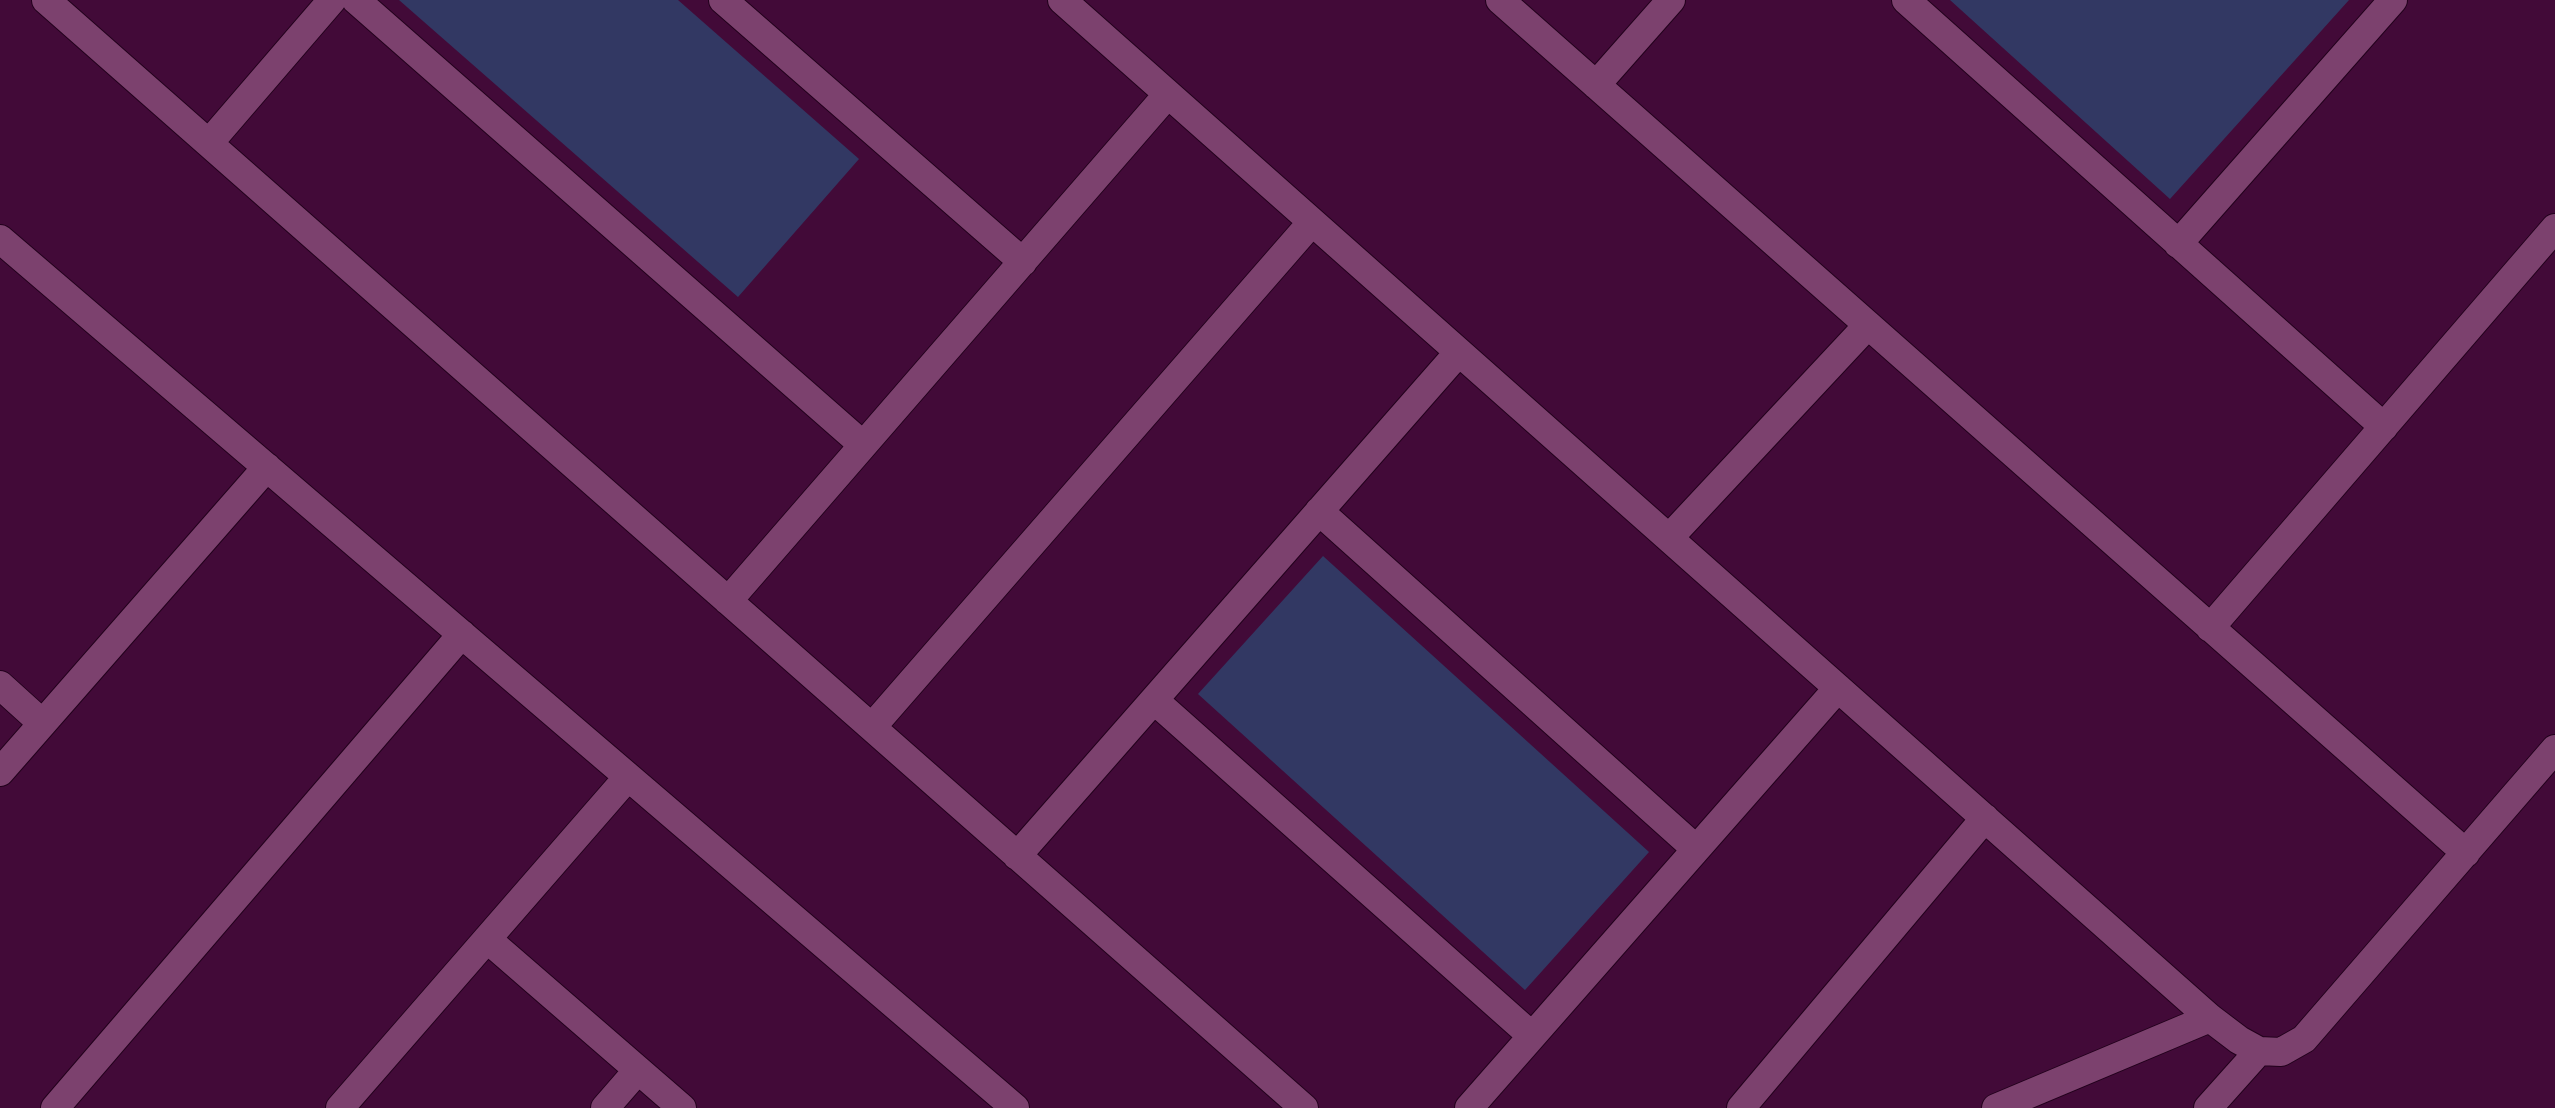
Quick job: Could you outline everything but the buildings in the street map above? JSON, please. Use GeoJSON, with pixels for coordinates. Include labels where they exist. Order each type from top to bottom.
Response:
{"type":"FeatureCollection","features":[{"type":"Feature","properties":{"kind":"street"},"geometry":{"type":"LineString","coordinates":[[209,143],[332,0]]}},
{"type":"Feature","properties":{"kind":"street"},"geometry":{"type":"LineString","coordinates":[[356,0],[863,445]]}},
{"type":"Feature","properties":{"kind":"street"},"geometry":{"type":"LineString","coordinates":[[722,0],[1022,262]]}},
{"type":"Feature","properties":{"kind":"street"},"geometry":{"type":"LineString","coordinates":[[1062,0],[2210,1018],[2239,1040],[2259,1051],[2281,1052],[2304,1038],[2552,755]]}},
{"type":"Feature","properties":{"kind":"street"},"geometry":{"type":"LineString","coordinates":[[1500,0],[2466,853]]}},
{"type":"Feature","properties":{"kind":"street"},"geometry":{"type":"LineString","coordinates":[[1596,86],[1672,0]]}},
{"type":"Feature","properties":{"kind":"street"},"geometry":{"type":"LineString","coordinates":[[1906,0],[2384,427]]}},
{"type":"Feature","properties":{"kind":"street"},"geometry":{"type":"LineString","coordinates":[[2178,244],[2393,0]]}},
{"type":"Feature","properties":{"kind":"street"},"geometry":{"type":"LineString","coordinates":[[57,3],[209,143],[1304,1108]]}},
{"type":"Feature","properties":{"kind":"street"},"geometry":{"type":"LineString","coordinates":[[728,601],[1168,94]]}},
{"type":"Feature","properties":{"kind":"street"},"geometry":{"type":"LineString","coordinates":[[872,728],[1312,222]]}},
{"type":"Feature","properties":{"kind":"street"},"geometry":{"type":"LineString","coordinates":[[2210,628],[2555,228]]}},
{"type":"Feature","properties":{"kind":"street"},"geometry":{"type":"LineString","coordinates":[[0,239],[1015,1108]]}},
{"type":"Feature","properties":{"kind":"street"},"geometry":{"type":"LineString","coordinates":[[1669,538],[1868,325]]}},
{"type":"Feature","properties":{"kind":"street"},"geometry":{"type":"LineString","coordinates":[[1017,856],[1459,352]]}},
{"type":"Feature","properties":{"kind":"street"},"geometry":{"type":"LineString","coordinates":[[0,772],[266,467]]}},
{"type":"Feature","properties":{"kind":"street"},"geometry":{"type":"LineString","coordinates":[[1320,511],[1696,849]]}},
{"type":"Feature","properties":{"kind":"street"},"geometry":{"type":"LineString","coordinates":[[55,1108],[462,634]]}},
{"type":"Feature","properties":{"kind":"street"},"geometry":{"type":"LineString","coordinates":[[0,685],[42,723]]}},
{"type":"Feature","properties":{"kind":"street"},"geometry":{"type":"LineString","coordinates":[[1469,1108],[1838,688]]}},
{"type":"Feature","properties":{"kind":"street"},"geometry":{"type":"LineString","coordinates":[[1154,700],[1532,1036]]}},
{"type":"Feature","properties":{"kind":"street"},"geometry":{"type":"LineString","coordinates":[[340,1108],[628,777]]}},
{"type":"Feature","properties":{"kind":"street"},"geometry":{"type":"LineString","coordinates":[[1741,1108],[1986,818]]}},
{"type":"Feature","properties":{"kind":"street"},"geometry":{"type":"LineString","coordinates":[[487,939],[682,1108]]}},
{"type":"Feature","properties":{"kind":"street"},"geometry":{"type":"LineString","coordinates":[[1996,1108],[2210,1018]]}},
{"type":"Feature","properties":{"kind":"street"},"geometry":{"type":"LineString","coordinates":[[2208,1108],[2259,1051]]}},
{"type":"Feature","properties":{"kind":"street"},"geometry":{"type":"LineString","coordinates":[[605,1108],[638,1070]]}},
{"type":"Feature","properties":{"kind":"shaded area"},"geometry":{"type":"Polygon","coordinates":[[[399,0],[678,0],[859,159],[738,297],[399,0]]]}},
{"type":"Feature","properties":{"kind":"shaded area"},"geometry":{"type":"Polygon","coordinates":[[[1950,0],[2349,0],[2170,199],[1950,0]]]}},
{"type":"Feature","properties":{"kind":"shaded area"},"geometry":{"type":"Polygon","coordinates":[[[1323,556],[1649,852],[1525,990],[1198,694],[1323,556]]]}}]}
